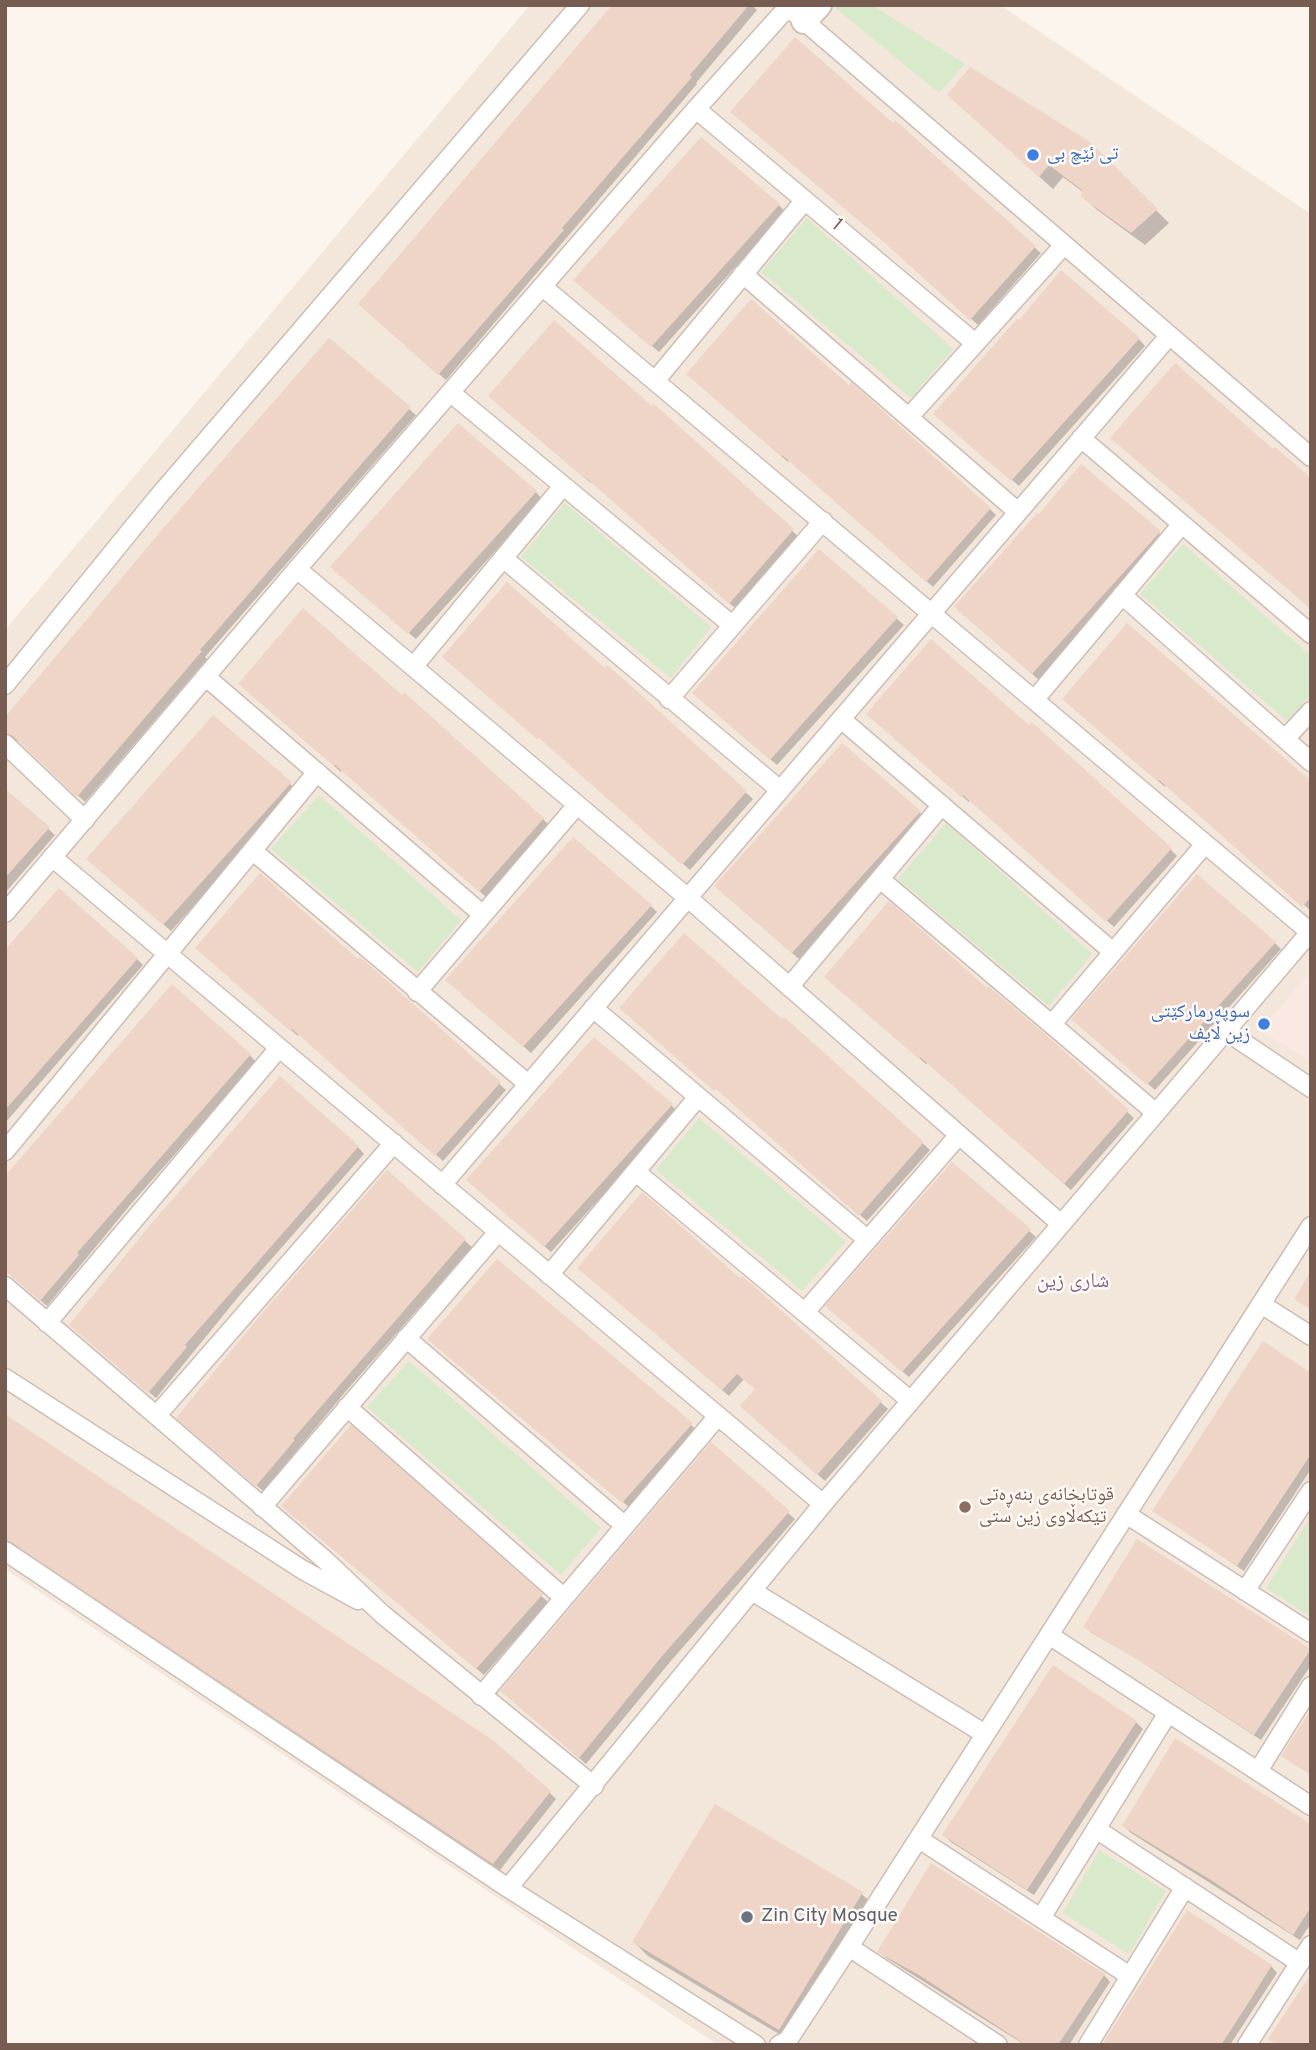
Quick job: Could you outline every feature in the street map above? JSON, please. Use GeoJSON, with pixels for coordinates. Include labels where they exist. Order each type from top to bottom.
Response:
{"type":"FeatureCollection","features":[{"type":"Feature","properties":{"kind":"street"},"geometry":{"type":"LineString","coordinates":[[5,685],[157,498],[580,5]]}},
{"type":"Feature","properties":{"kind":"street"},"geometry":{"type":"LineString","coordinates":[[5,913],[297,569],[696,109],[800,9],[1064,245],[1311,457]]}},
{"type":"Feature","properties":{"kind":"street","name":"1"},"geometry":{"type":"LineString","coordinates":[[696,109],[975,343]]}},
{"type":"Feature","properties":{"kind":"street"},"geometry":{"type":"LineString","coordinates":[[655,381],[805,200]]}},
{"type":"Feature","properties":{"kind":"street"},"geometry":{"type":"LineString","coordinates":[[909,417],[1064,245]]}},
{"type":"Feature","properties":{"kind":"street"},"geometry":{"type":"LineString","coordinates":[[743,274],[1018,512]]}},
{"type":"Feature","properties":{"kind":"street"},"geometry":{"type":"LineString","coordinates":[[508,1888],[823,1504],[1310,932],[543,287]]}},
{"type":"Feature","properties":{"kind":"street"},"geometry":{"type":"LineString","coordinates":[[442,1185],[1169,336]]}},
{"type":"Feature","properties":{"kind":"street"},"geometry":{"type":"LineString","coordinates":[[451,393],[732,625]]}},
{"type":"Feature","properties":{"kind":"street"},"geometry":{"type":"LineString","coordinates":[[1082,439],[1311,634]]}},
{"type":"Feature","properties":{"kind":"street"},"geometry":{"type":"LineString","coordinates":[[413,667],[562,486]]}},
{"type":"Feature","properties":{"kind":"street"},"geometry":{"type":"LineString","coordinates":[[669,699],[822,521]]}},
{"type":"Feature","properties":{"kind":"street"},"geometry":{"type":"LineString","coordinates":[[1035,699],[1182,524]]}},
{"type":"Feature","properties":{"kind":"street"},"geometry":{"type":"LineString","coordinates":[[503,558],[780,790]]}},
{"type":"Feature","properties":{"kind":"street"},"geometry":{"type":"LineString","coordinates":[[297,569],[688,898],[1061,1224]]}},
{"type":"Feature","properties":{"kind":"street"},"geometry":{"type":"LineString","coordinates":[[1122,595],[1311,762]]}},
{"type":"Feature","properties":{"kind":"street"},"geometry":{"type":"LineString","coordinates":[[206,677],[484,915]]}},
{"type":"Feature","properties":{"kind":"street"},"geometry":{"type":"LineString","coordinates":[[1285,739],[1311,711]]}},
{"type":"Feature","properties":{"kind":"street"},"geometry":{"type":"LineString","coordinates":[[841,719],[1114,952]]}},
{"type":"Feature","properties":{"kind":"street"},"geometry":{"type":"LineString","coordinates":[[5,744],[85,820]]}},
{"type":"Feature","properties":{"kind":"street"},"geometry":{"type":"LineString","coordinates":[[5,1151],[317,772]]}},
{"type":"Feature","properties":{"kind":"street"},"geometry":{"type":"LineString","coordinates":[[417,992],[578,805]]}},
{"type":"Feature","properties":{"kind":"street"},"geometry":{"type":"LineString","coordinates":[[789,987],[942,805]]}},
{"type":"Feature","properties":{"kind":"street"},"geometry":{"type":"LineString","coordinates":[[1052,1024],[1205,844]]}},
{"type":"Feature","properties":{"kind":"street"},"geometry":{"type":"LineString","coordinates":[[253,851],[528,1084]]}},
{"type":"Feature","properties":{"kind":"street"},"geometry":{"type":"LineString","coordinates":[[52,857],[823,1504]]}},
{"type":"Feature","properties":{"kind":"street"},"geometry":{"type":"LineString","coordinates":[[880,879],[1156,1113]]}},
{"type":"Feature","properties":{"kind":"street"},"geometry":{"type":"LineString","coordinates":[[593,1008],[867,1240]]}},
{"type":"Feature","properties":{"kind":"street"},"geometry":{"type":"LineString","coordinates":[[1226,1031],[1311,1088]]}},
{"type":"Feature","properties":{"kind":"street"},"geometry":{"type":"LineString","coordinates":[[47,1324],[279,1048]]}},
{"type":"Feature","properties":{"kind":"street"},"geometry":{"type":"LineString","coordinates":[[550,1275],[698,1097]]}},
{"type":"Feature","properties":{"kind":"street"},"geometry":{"type":"LineString","coordinates":[[805,1312],[960,1135]]}},
{"type":"Feature","properties":{"kind":"street"},"geometry":{"type":"LineString","coordinates":[[157,1415],[394,1143]]}},
{"type":"Feature","properties":{"kind":"street"},"geometry":{"type":"LineString","coordinates":[[636,1171],[911,1401]]}},
{"type":"Feature","properties":{"kind":"street"},"geometry":{"type":"LineString","coordinates":[[779,2045],[788,2039],[849,1947],[1311,1226]]}},
{"type":"Feature","properties":{"kind":"street"},"geometry":{"type":"LineString","coordinates":[[262,1507],[498,1231]]}},
{"type":"Feature","properties":{"kind":"street"},"geometry":{"type":"LineString","coordinates":[[5,1286],[157,1415],[382,1614],[594,1786]]}},
{"type":"Feature","properties":{"kind":"street"},"geometry":{"type":"LineString","coordinates":[[1261,1304],[1311,1336]]}},
{"type":"Feature","properties":{"kind":"street"},"geometry":{"type":"LineString","coordinates":[[406,1338],[624,1525]]}},
{"type":"Feature","properties":{"kind":"street"},"geometry":{"type":"LineString","coordinates":[[5,1378],[303,1570],[382,1614]]}},
{"type":"Feature","properties":{"kind":"street"},"geometry":{"type":"LineString","coordinates":[[347,1407],[564,1597]]}},
{"type":"Feature","properties":{"kind":"street"},"geometry":{"type":"LineString","coordinates":[[481,1696],[718,1416]]}},
{"type":"Feature","properties":{"kind":"street"},"geometry":{"type":"LineString","coordinates":[[1245,1591],[1308,1500]]}},
{"type":"Feature","properties":{"kind":"street"},"geometry":{"type":"LineString","coordinates":[[1126,1514],[1311,1633]]}},
{"type":"Feature","properties":{"kind":"street"},"geometry":{"type":"LineString","coordinates":[[5,1551],[508,1888],[756,2045]]}},
{"type":"Feature","properties":{"kind":"street"},"geometry":{"type":"LineString","coordinates":[[752,1591],[985,1734]]}},
{"type":"Feature","properties":{"kind":"street"},"geometry":{"type":"LineString","coordinates":[[1049,1635],[1311,1806]]}},
{"type":"Feature","properties":{"kind":"street"},"geometry":{"type":"LineString","coordinates":[[1258,1771],[1311,1686]]}},
{"type":"Feature","properties":{"kind":"street"},"geometry":{"type":"LineString","coordinates":[[1041,1918],[1168,1713]]}},
{"type":"Feature","properties":{"kind":"street"},"geometry":{"type":"LineString","coordinates":[[1096,1829],[1300,1963]]}},
{"type":"Feature","properties":{"kind":"street"},"geometry":{"type":"LineString","coordinates":[[919,1839],[1130,1976]]}},
{"type":"Feature","properties":{"kind":"street"},"geometry":{"type":"LineString","coordinates":[[1088,2045],[1185,1887]]}},
{"type":"Feature","properties":{"kind":"street"},"geometry":{"type":"LineString","coordinates":[[1247,2045],[1311,1945]]}},
{"type":"Feature","properties":{"kind":"street"},"geometry":{"type":"LineString","coordinates":[[849,1947],[998,2045]]}},
{"type":"Feature","properties":{"kind":"shaded area","name":"شاری زین"},"geometry":{"type":"Polygon","coordinates":[[[530,5],[1000,5],[1311,214],[1311,2045],[718,2045],[5,1569],[5,630],[530,5]]]}},
{"type":"Feature","properties":{"kind":"shaded area"},"geometry":{"type":"Polygon","coordinates":[[[1311,971],[1311,1061],[1260,1031],[1311,971]]]}},
{"type":"Feature","properties":{"kind":"green space"},"geometry":{"type":"Polygon","coordinates":[[[872,5],[965,64],[939,93],[833,6],[872,5]]]}},
{"type":"Feature","properties":{"kind":"green space"},"geometry":{"type":"Polygon","coordinates":[[[807,218],[953,349],[911,398],[761,272],[807,218]]]}},
{"type":"Feature","properties":{"kind":"green space"},"geometry":{"type":"Polygon","coordinates":[[[565,503],[711,627],[671,678],[521,557],[565,503]]]}},
{"type":"Feature","properties":{"kind":"green space"},"geometry":{"type":"Polygon","coordinates":[[[1183,544],[1311,656],[1311,694],[1287,721],[1140,594],[1183,544]]]}},
{"type":"Feature","properties":{"kind":"green space"},"geometry":{"type":"Polygon","coordinates":[[[319,795],[461,920],[418,972],[271,849],[319,795]]]}},
{"type":"Feature","properties":{"kind":"green space"},"geometry":{"type":"Polygon","coordinates":[[[946,823],[1092,954],[1049,1006],[898,879],[946,823]]]}},
{"type":"Feature","properties":{"kind":"green space"},"geometry":{"type":"Polygon","coordinates":[[[699,1118],[846,1241],[802,1291],[656,1170],[699,1118]]]}},
{"type":"Feature","properties":{"kind":"green space"},"geometry":{"type":"Polygon","coordinates":[[[409,1361],[601,1528],[561,1575],[367,1407],[409,1361]]]}},
{"type":"Feature","properties":{"kind":"green space"},"geometry":{"type":"Polygon","coordinates":[[[1308,1521],[1311,1523],[1311,1617],[1266,1588],[1308,1521]]]}},
{"type":"Feature","properties":{"kind":"green space"},"geometry":{"type":"Polygon","coordinates":[[[1099,1850],[1166,1891],[1129,1954],[1063,1913],[1099,1850]]]}},
{"type":"Feature","properties":{"kind":"building"},"geometry":{"type":"Polygon","coordinates":[[[612,5],[749,5],[690,75],[692,77],[562,228],[564,230],[438,375],[358,304],[612,5]]]}},
{"type":"Feature","properties":{"kind":"building"},"geometry":{"type":"Polygon","coordinates":[[[795,37],[893,123],[895,120],[1036,246],[970,320],[878,237],[730,112],[795,37]]]}},
{"type":"Feature","properties":{"kind":"building"},"geometry":{"type":"Polygon","coordinates":[[[970,67],[1090,142],[1158,209],[1131,233],[1081,197],[1082,190],[1049,165],[1039,177],[947,95],[970,67]]]}},
{"type":"Feature","properties":{"kind":"building"},"geometry":{"type":"Polygon","coordinates":[[[701,137],[780,204],[651,347],[573,280],[701,137]]]}},
{"type":"Feature","properties":{"kind":"building"},"geometry":{"type":"Polygon","coordinates":[[[1061,270],[1140,338],[1011,481],[933,414],[1061,270]]]}},
{"type":"Feature","properties":{"kind":"building"},"geometry":{"type":"Polygon","coordinates":[[[751,299],[849,385],[851,382],[991,508],[926,582],[686,374],[751,299]]]}},
{"type":"Feature","properties":{"kind":"building"},"geometry":{"type":"Polygon","coordinates":[[[554,320],[652,406],[654,404],[794,529],[729,604],[488,396],[554,320]]]}},
{"type":"Feature","properties":{"kind":"building"},"geometry":{"type":"Polygon","coordinates":[[[329,338],[411,407],[200,650],[202,651],[77,797],[13,736],[5,733],[5,717],[160,532],[329,338]]]}},
{"type":"Feature","properties":{"kind":"building"},"geometry":{"type":"Polygon","coordinates":[[[1175,363],[1273,449],[1275,447],[1311,478],[1311,609],[1110,438],[1175,363]]]}},
{"type":"Feature","properties":{"kind":"building"},"geometry":{"type":"Polygon","coordinates":[[[458,423],[537,491],[408,634],[330,567],[458,423]]]}},
{"type":"Feature","properties":{"kind":"building"},"geometry":{"type":"Polygon","coordinates":[[[1081,464],[1161,531],[1032,674],[954,607],[1081,464]]]}},
{"type":"Feature","properties":{"kind":"building"},"geometry":{"type":"Polygon","coordinates":[[[819,549],[898,617],[770,760],[692,693],[819,549]]]}},
{"type":"Feature","properties":{"kind":"building"},"geometry":{"type":"Polygon","coordinates":[[[507,582],[605,668],[607,665],[629,684],[747,791],[682,865],[539,738],[442,657],[507,582]]]}},
{"type":"Feature","properties":{"kind":"building"},"geometry":{"type":"Polygon","coordinates":[[[303,608],[402,695],[404,692],[544,818],[479,892],[238,684],[303,608]]]}},
{"type":"Feature","properties":{"kind":"building"},"geometry":{"type":"Polygon","coordinates":[[[1127,623],[1311,781],[1311,897],[1302,907],[1159,780],[1062,699],[1127,623]]]}},
{"type":"Feature","properties":{"kind":"building"},"geometry":{"type":"Polygon","coordinates":[[[931,639],[1029,725],[1032,722],[1172,848],[1106,922],[963,795],[961,797],[866,714],[931,639]]]}},
{"type":"Feature","properties":{"kind":"building"},"geometry":{"type":"Polygon","coordinates":[[[213,715],[292,782],[163,925],[86,859],[213,715]]]}},
{"type":"Feature","properties":{"kind":"building"},"geometry":{"type":"Polygon","coordinates":[[[842,743],[921,811],[792,953],[714,886],[842,743]]]}},
{"type":"Feature","properties":{"kind":"building"},"geometry":{"type":"Polygon","coordinates":[[[5,789],[50,827],[5,878],[5,789]]]}},
{"type":"Feature","properties":{"kind":"building"},"geometry":{"type":"Polygon","coordinates":[[[573,837],[652,905],[523,1047],[445,980],[573,837]]]}},
{"type":"Feature","properties":{"kind":"building"},"geometry":{"type":"Polygon","coordinates":[[[260,873],[501,1082],[435,1156],[292,1029],[290,1031],[195,948],[260,873]]]}},
{"type":"Feature","properties":{"kind":"building"},"geometry":{"type":"Polygon","coordinates":[[[1197,874],[1276,942],[1147,1085],[1071,1019],[1197,874]]]}},
{"type":"Feature","properties":{"kind":"building"},"geometry":{"type":"Polygon","coordinates":[[[59,888],[138,958],[5,1110],[5,950],[59,888]]]}},
{"type":"Feature","properties":{"kind":"building"},"geometry":{"type":"Polygon","coordinates":[[[889,901],[987,988],[988,986],[1044,1033],[1129,1110],[1064,1184],[920,1057],[919,1059],[824,977],[889,901]]]}},
{"type":"Feature","properties":{"kind":"building"},"geometry":{"type":"Polygon","coordinates":[[[684,933],[782,1019],[784,1017],[924,1142],[859,1216],[716,1089],[714,1091],[619,1008],[684,933]]]}},
{"type":"Feature","properties":{"kind":"building"},"geometry":{"type":"Polygon","coordinates":[[[172,984],[251,1054],[77,1253],[79,1255],[40,1301],[5,1270],[5,1176],[172,984]]]}},
{"type":"Feature","properties":{"kind":"building"},"geometry":{"type":"Polygon","coordinates":[[[594,1037],[673,1104],[544,1247],[466,1180],[594,1037]]]}},
{"type":"Feature","properties":{"kind":"building"},"geometry":{"type":"Polygon","coordinates":[[[280,1076],[359,1146],[185,1345],[187,1347],[148,1393],[69,1325],[151,1224],[280,1076]]]}},
{"type":"Feature","properties":{"kind":"building"},"geometry":{"type":"Polygon","coordinates":[[[952,1162],[1031,1229],[902,1372],[825,1306],[952,1162]]]}},
{"type":"Feature","properties":{"kind":"building"},"geometry":{"type":"Polygon","coordinates":[[[387,1170],[466,1239],[293,1439],[295,1440],[256,1486],[176,1418],[258,1318],[387,1170]]]}},
{"type":"Feature","properties":{"kind":"building"},"geometry":{"type":"Polygon","coordinates":[[[642,1192],[740,1278],[742,1276],[764,1295],[882,1401],[817,1475],[740,1406],[755,1389],[737,1374],[722,1390],[577,1268],[642,1192]]]}},
{"type":"Feature","properties":{"kind":"building"},"geometry":{"type":"Polygon","coordinates":[[[497,1259],[693,1423],[622,1503],[427,1339],[497,1259]]]}},
{"type":"Feature","properties":{"kind":"building"},"geometry":{"type":"Polygon","coordinates":[[[1311,1271],[1311,1310],[1294,1299],[1311,1271]]]}},
{"type":"Feature","properties":{"kind":"building"},"geometry":{"type":"Polygon","coordinates":[[[1263,1341],[1311,1373],[1311,1454],[1237,1566],[1152,1511],[1263,1341]]]}},
{"type":"Feature","properties":{"kind":"building"},"geometry":{"type":"Polygon","coordinates":[[[5,1414],[494,1741],[551,1791],[493,1864],[5,1540],[5,1414]]]}},
{"type":"Feature","properties":{"kind":"building"},"geometry":{"type":"Polygon","coordinates":[[[351,1425],[543,1594],[476,1669],[281,1506],[351,1425]]]}},
{"type":"Feature","properties":{"kind":"building"},"geometry":{"type":"Polygon","coordinates":[[[711,1442],[790,1511],[663,1655],[579,1758],[500,1691],[711,1442]]]}},
{"type":"Feature","properties":{"kind":"building"},"geometry":{"type":"Polygon","coordinates":[[[1137,1539],[1311,1649],[1254,1735],[1083,1627],[1137,1539]]]}},
{"type":"Feature","properties":{"kind":"building"},"geometry":{"type":"Polygon","coordinates":[[[1053,1665],[1137,1721],[1027,1890],[942,1835],[1053,1665]]]}},
{"type":"Feature","properties":{"kind":"building"},"geometry":{"type":"Polygon","coordinates":[[[1311,1709],[1311,1775],[1281,1756],[1311,1709]]]}},
{"type":"Feature","properties":{"kind":"building"},"geometry":{"type":"Polygon","coordinates":[[[1175,1738],[1311,1824],[1311,1907],[1293,1935],[1211,1880],[1122,1826],[1175,1738]]]}},
{"type":"Feature","properties":{"kind":"building","name":"Zin City Mosque"},"geometry":{"type":"Polygon","coordinates":[[[715,1804],[863,1892],[779,2030],[632,1942],[715,1804]]]}},
{"type":"Feature","properties":{"kind":"building"},"geometry":{"type":"Polygon","coordinates":[[[931,1863],[1105,1974],[1058,2045],[1026,2045],[919,1975],[877,1952],[931,1863]]]}},
{"type":"Feature","properties":{"kind":"building"},"geometry":{"type":"Polygon","coordinates":[[[1187,1910],[1272,1965],[1247,2005],[1221,2045],[1102,2045],[1187,1910]]]}},
{"type":"Feature","properties":{"kind":"building"},"geometry":{"type":"Polygon","coordinates":[[[1311,1974],[1311,2045],[1277,2045],[1268,2039],[1311,1974]]]}},
{"type":"Feature","properties":{"kind":"place","name":"تی ئێچ بی"},"geometry":{"type":"Point","coordinates":[1033,155]}},
{"type":"Feature","properties":{"kind":"place","name":"سوپەرماركێتی زین ڵایف"},"geometry":{"type":"Point","coordinates":[1264,1024]}},
{"type":"Feature","properties":{"kind":"place","name":"قوتابخانەی بنەڕەتی تێکەڵاوی زین ستی"},"geometry":{"type":"Point","coordinates":[965,1507]}},
{"type":"Feature","properties":{"kind":"place","name":"Zin City Mosque"},"geometry":{"type":"Point","coordinates":[747,1917]}},
{"type":"Feature","properties":{"kind":"district","name":"شاری زین"},"geometry":{"type":"Point","coordinates":[1073,1283]}}]}
